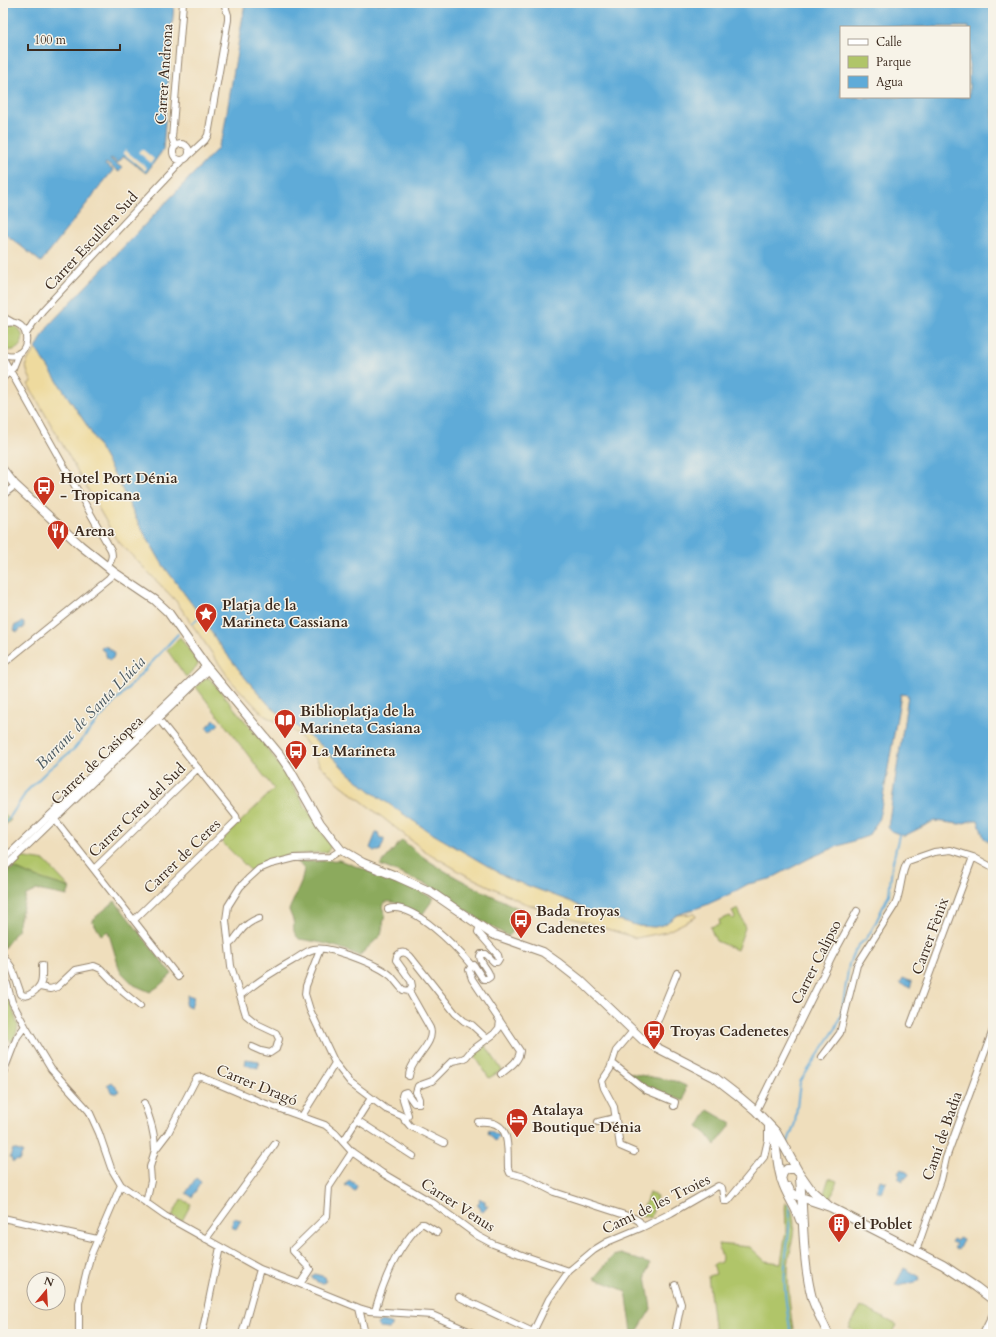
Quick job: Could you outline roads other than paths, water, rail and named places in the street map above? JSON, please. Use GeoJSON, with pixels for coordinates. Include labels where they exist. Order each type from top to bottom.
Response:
{"type":"FeatureCollection","features":[{"type":"Feature","properties":{"kind":"street","name":"Carrer Androna"},"geometry":{"type":"LineString","coordinates":[[175,147],[172,138],[182,3]]}},
{"type":"Feature","properties":{"kind":"street"},"geometry":{"type":"LineString","coordinates":[[208,135],[199,143],[186,146],[179,145],[175,147],[173,154],[175,158],[183,160],[205,140],[208,135],[228,20],[224,3]]}},
{"type":"Feature","properties":{"kind":"street"},"geometry":{"type":"LineString","coordinates":[[186,146],[189,150],[188,156]]}},
{"type":"Feature","properties":{"kind":"street","name":"Carrer Escullera Sud"},"geometry":{"type":"LineString","coordinates":[[168,177],[174,166],[175,158]]}},
{"type":"Feature","properties":{"kind":"street","name":"Carrer Escullera Sud"},"geometry":{"type":"LineString","coordinates":[[10,372],[27,343],[26,334],[33,323],[183,160]]}},
{"type":"Feature","properties":{"kind":"street"},"geometry":{"type":"LineString","coordinates":[[3,317],[21,326],[26,334]]}},
{"type":"Feature","properties":{"kind":"street"},"geometry":{"type":"LineString","coordinates":[[3,324],[12,322]]}},
{"type":"Feature","properties":{"kind":"street"},"geometry":{"type":"LineString","coordinates":[[21,326],[33,323]]}},
{"type":"Feature","properties":{"kind":"street"},"geometry":{"type":"LineString","coordinates":[[3,354],[9,355],[20,353]]}},
{"type":"Feature","properties":{"kind":"street"},"geometry":{"type":"LineString","coordinates":[[3,358],[111,550],[111,560],[107,566]]}},
{"type":"Feature","properties":{"kind":"street"},"geometry":{"type":"LineString","coordinates":[[3,378],[10,372]]}},
{"type":"Feature","properties":{"kind":"street"},"geometry":{"type":"LineString","coordinates":[[3,470],[16,485],[80,545],[164,608],[207,668],[279,754],[290,770],[320,823],[341,850],[363,863],[398,876],[431,892],[480,926],[499,937],[548,955],[576,977],[648,1044],[714,1077],[767,1121],[776,1132],[799,1175],[808,1277],[812,1298],[828,1334]]}},
{"type":"Feature","properties":{"kind":"street"},"geometry":{"type":"LineString","coordinates":[[3,478],[26,500],[40,508]]}},
{"type":"Feature","properties":{"kind":"street"},"geometry":{"type":"LineString","coordinates":[[3,495],[12,488]]}},
{"type":"Feature","properties":{"kind":"street"},"geometry":{"type":"LineString","coordinates":[[3,664],[109,578],[114,572]]}},
{"type":"Feature","properties":{"kind":"street","name":"Carrer de Casiopea"},"geometry":{"type":"LineString","coordinates":[[3,860],[53,816],[207,668]]}},
{"type":"Feature","properties":{"kind":"street","name":"Carrer de Ceres"},"geometry":{"type":"LineString","coordinates":[[134,920],[237,820],[236,816],[157,716]]}},
{"type":"Feature","properties":{"kind":"street","name":"Carrer Creu del Sud"},"geometry":{"type":"LineString","coordinates":[[94,869],[198,768]]}},
{"type":"Feature","properties":{"kind":"street"},"geometry":{"type":"LineString","coordinates":[[53,816],[178,976]]}},
{"type":"Feature","properties":{"kind":"street","name":"Carrer de Casiopea"},"geometry":{"type":"LineString","coordinates":[[3,869],[53,816]]}},
{"type":"Feature","properties":{"kind":"street"},"geometry":{"type":"LineString","coordinates":[[252,1047],[261,1051],[270,1052],[276,1049],[279,1039],[276,1033],[257,1024],[246,1014],[231,966],[226,920],[228,906],[240,887],[252,875],[264,867],[296,858],[330,857],[341,850]]}},
{"type":"Feature","properties":{"kind":"street"},"geometry":{"type":"LineString","coordinates":[[822,1057],[840,1033],[857,965],[898,900],[906,862],[910,859],[934,852],[951,850],[973,857],[993,868]]}},
{"type":"Feature","properties":{"kind":"street","name":"Carrer Fènix"},"geometry":{"type":"LineString","coordinates":[[911,1024],[973,857]]}},
{"type":"Feature","properties":{"kind":"street"},"geometry":{"type":"LineString","coordinates":[[388,909],[402,909],[427,923],[448,940],[472,966],[474,965],[477,967],[483,979],[487,979],[490,975],[480,961],[480,956],[483,953],[486,954],[494,962],[497,962],[499,959],[498,954],[478,932],[480,926]]}},
{"type":"Feature","properties":{"kind":"street","name":"Carrer Calipso"},"geometry":{"type":"LineString","coordinates":[[756,1111],[833,955],[857,910]]}},
{"type":"Feature","properties":{"kind":"street"},"geometry":{"type":"LineString","coordinates":[[229,944],[233,942],[249,923],[259,918]]}},
{"type":"Feature","properties":{"kind":"street"},"geometry":{"type":"LineString","coordinates":[[241,995],[261,979],[289,962],[309,951],[320,949],[344,954],[378,968],[391,976],[403,990],[409,991]]}},
{"type":"Feature","properties":{"kind":"street"},"geometry":{"type":"LineString","coordinates":[[320,949],[306,986],[305,994],[310,1010],[335,1063],[350,1082],[371,1098],[386,1109],[402,1116],[410,1126],[444,1143]]}},
{"type":"Feature","properties":{"kind":"street"},"geometry":{"type":"LineString","coordinates":[[409,991],[411,990],[412,985],[396,960],[397,956],[402,953],[406,953],[410,956],[455,1013],[464,1021],[472,1025],[487,1040]]}},
{"type":"Feature","properties":{"kind":"street"},"geometry":{"type":"LineString","coordinates":[[3,955],[12,968],[23,996],[28,996],[40,986],[42,979],[42,965]]}},
{"type":"Feature","properties":{"kind":"street"},"geometry":{"type":"LineString","coordinates":[[40,986],[50,989],[57,987],[75,970],[94,966],[101,969],[123,992],[140,1006]]}},
{"type":"Feature","properties":{"kind":"street"},"geometry":{"type":"LineString","coordinates":[[472,966],[470,970],[472,979],[520,1051],[518,1059],[514,1064],[501,1074]]}},
{"type":"Feature","properties":{"kind":"street"},"geometry":{"type":"LineString","coordinates":[[3,969],[12,1002],[25,1026],[52,1069],[89,1111],[99,1133],[111,1168],[121,1184],[173,1221],[260,1269],[359,1308],[375,1311],[432,1315],[475,1334]]}},
{"type":"Feature","properties":{"kind":"street"},"geometry":{"type":"LineString","coordinates":[[648,1044],[677,973]]}},
{"type":"Feature","properties":{"kind":"street"},"geometry":{"type":"LineString","coordinates":[[409,991],[432,1033],[430,1039],[411,1066],[409,1076]]}},
{"type":"Feature","properties":{"kind":"street"},"geometry":{"type":"LineString","coordinates":[[405,1121],[408,1115],[402,1096],[403,1093],[406,1092],[414,1103],[419,1103],[416,1092],[418,1086],[432,1081],[448,1063],[466,1057],[471,1051],[487,1040],[499,1028],[500,1021]]}},
{"type":"Feature","properties":{"kind":"street"},"geometry":{"type":"LineString","coordinates":[[3,1073],[17,1037],[25,1026]]}},
{"type":"Feature","properties":{"kind":"street","name":"Camí de Badia"},"geometry":{"type":"LineString","coordinates":[[916,1251],[941,1180],[946,1158],[993,1030]]}},
{"type":"Feature","properties":{"kind":"street"},"geometry":{"type":"LineString","coordinates":[[633,1031],[616,1051],[612,1063],[603,1078],[602,1084],[614,1107],[620,1146],[634,1152]]}},
{"type":"Feature","properties":{"kind":"street"},"geometry":{"type":"LineString","coordinates":[[302,1116],[335,1063]]}},
{"type":"Feature","properties":{"kind":"street"},"geometry":{"type":"LineString","coordinates":[[612,1063],[646,1090],[675,1102],[674,1106]]}},
{"type":"Feature","properties":{"kind":"street","name":"Carrer Dragó"},"geometry":{"type":"LineString","coordinates":[[146,1203],[151,1181],[150,1167],[155,1150],[168,1133],[195,1081],[199,1077],[261,1102],[325,1125],[343,1142]]}},
{"type":"Feature","properties":{"kind":"street"},"geometry":{"type":"LineString","coordinates":[[343,1142],[371,1098]]}},
{"type":"Feature","properties":{"kind":"street"},"geometry":{"type":"LineString","coordinates":[[144,1103],[152,1122],[155,1150]]}},
{"type":"Feature","properties":{"kind":"street"},"geometry":{"type":"LineString","coordinates":[[598,1122],[615,1118]]}},
{"type":"Feature","properties":{"kind":"street"},"geometry":{"type":"LineString","coordinates":[[357,1120],[413,1156]]}},
{"type":"Feature","properties":{"kind":"street"},"geometry":{"type":"LineString","coordinates":[[767,1121],[774,1138],[778,1166],[784,1185],[797,1210],[803,1227]]}},
{"type":"Feature","properties":{"kind":"street","name":"Camí de les Troies"},"geometry":{"type":"LineString","coordinates":[[459,1298],[532,1333],[549,1299],[569,1271],[600,1246],[642,1227],[718,1186],[722,1188],[724,1201],[728,1201],[764,1157],[767,1149],[769,1132],[767,1121]]}},
{"type":"Feature","properties":{"kind":"street"},"geometry":{"type":"LineString","coordinates":[[478,1122],[491,1123],[505,1132],[507,1137],[508,1168],[510,1173],[524,1177],[554,1192],[634,1218],[639,1221],[642,1227]]}},
{"type":"Feature","properties":{"kind":"street","name":"Carrer Venus"},"geometry":{"type":"LineString","coordinates":[[343,1142],[352,1152],[382,1174],[433,1203],[478,1236],[493,1244],[569,1271]]}},
{"type":"Feature","properties":{"kind":"street"},"geometry":{"type":"LineString","coordinates":[[206,1239],[275,1144]]}},
{"type":"Feature","properties":{"kind":"street"},"geometry":{"type":"LineString","coordinates":[[300,1284],[310,1269],[293,1251],[293,1249],[327,1216],[329,1187],[352,1152]]}},
{"type":"Feature","properties":{"kind":"street"},"geometry":{"type":"LineString","coordinates":[[830,1207],[815,1194],[794,1169],[787,1169],[782,1173],[784,1185],[791,1192],[802,1198],[830,1207],[943,1265],[993,1300]]}},
{"type":"Feature","properties":{"kind":"street"},"geometry":{"type":"LineString","coordinates":[[784,1185],[797,1185],[799,1175]]}},
{"type":"Feature","properties":{"kind":"street"},"geometry":{"type":"LineString","coordinates":[[79,1334],[78,1316],[80,1297],[90,1257],[121,1184]]}},
{"type":"Feature","properties":{"kind":"street"},"geometry":{"type":"LineString","coordinates":[[3,1218],[97,1239]]}},
{"type":"Feature","properties":{"kind":"street"},"geometry":{"type":"LineString","coordinates":[[375,1311],[389,1269],[407,1240],[421,1224],[437,1232]]}},
{"type":"Feature","properties":{"kind":"street"},"geometry":{"type":"LineString","coordinates":[[202,1334],[220,1247]]}},
{"type":"Feature","properties":{"kind":"street"},"geometry":{"type":"LineString","coordinates":[[242,1334],[260,1269]]}},
{"type":"Feature","properties":{"kind":"street"},"geometry":{"type":"LineString","coordinates":[[675,1285],[681,1304],[675,1334]]}},
{"type":"Feature","properties":{"kind":"street"},"geometry":{"type":"LineString","coordinates":[[359,1308],[366,1334]]}},
{"type":"Feature","properties":{"kind":"street"},"geometry":{"type":"LineString","coordinates":[[983,1334],[993,1314]]}},
{"type":"Feature","properties":{"kind":"water"},"geometry":{"type":"Polygon","coordinates":[[[3,3],[174,3],[163,150],[146,173],[124,156],[118,163],[111,158],[110,159],[122,168],[119,172],[106,163],[105,165],[113,170],[41,262],[3,232],[3,3]]]}},
{"type":"Feature","properties":{"kind":"water"},"geometry":{"type":"Polygon","coordinates":[[[245,3],[993,3],[993,845],[984,838],[978,820],[960,824],[934,821],[904,836],[891,831],[888,827],[908,695],[901,694],[881,809],[878,821],[868,836],[810,858],[770,879],[748,884],[706,905],[677,915],[665,924],[655,927],[639,926],[588,911],[572,902],[510,879],[428,831],[373,793],[347,772],[322,746],[271,707],[247,680],[219,644],[201,616],[163,565],[140,526],[119,483],[88,427],[36,349],[50,324],[217,149],[223,136],[245,3]]]}},
{"type":"Feature","properties":{"kind":"water"},"geometry":{"type":"Polygon","coordinates":[[[22,622],[24,623],[24,628],[20,629],[18,632],[15,631],[14,626],[22,622]]]}},
{"type":"Feature","properties":{"kind":"water"},"geometry":{"type":"Polygon","coordinates":[[[103,646],[113,651],[113,658],[110,660],[101,649],[103,646]]]}},
{"type":"Feature","properties":{"kind":"water"},"geometry":{"type":"Polygon","coordinates":[[[214,719],[219,724],[210,732],[206,727],[213,722],[212,721],[214,719]]]}},
{"type":"Feature","properties":{"kind":"water"},"geometry":{"type":"Polygon","coordinates":[[[376,833],[378,833],[380,838],[384,838],[380,851],[374,851],[370,848],[376,833]]]}},
{"type":"Feature","properties":{"kind":"water"},"geometry":{"type":"Polygon","coordinates":[[[903,978],[912,982],[910,988],[900,983],[903,978]]]}},
{"type":"Feature","properties":{"kind":"water"},"geometry":{"type":"Polygon","coordinates":[[[188,995],[194,997],[191,1007],[185,1005],[188,995]]]}},
{"type":"Feature","properties":{"kind":"water"},"geometry":{"type":"Polygon","coordinates":[[[246,1059],[259,1061],[258,1068],[245,1065],[246,1059]]]}},
{"type":"Feature","properties":{"kind":"water"},"geometry":{"type":"Polygon","coordinates":[[[112,1082],[119,1091],[116,1093],[113,1093],[107,1085],[112,1082]]]}},
{"type":"Feature","properties":{"kind":"water"},"geometry":{"type":"Polygon","coordinates":[[[489,1130],[500,1136],[495,1141],[488,1133],[489,1130]]]}},
{"type":"Feature","properties":{"kind":"water"},"geometry":{"type":"Polygon","coordinates":[[[13,1149],[23,1152],[19,1161],[17,1160],[13,1162],[10,1158],[13,1149]]]}},
{"type":"Feature","properties":{"kind":"water"},"geometry":{"type":"Polygon","coordinates":[[[901,1169],[909,1175],[906,1178],[903,1177],[903,1181],[898,1178],[900,1176],[898,1173],[901,1169]]]}},
{"type":"Feature","properties":{"kind":"water"},"geometry":{"type":"Polygon","coordinates":[[[196,1178],[201,1182],[192,1197],[186,1193],[196,1178]]]}},
{"type":"Feature","properties":{"kind":"water"},"geometry":{"type":"Polygon","coordinates":[[[349,1180],[357,1185],[355,1191],[345,1185],[349,1180]]]}},
{"type":"Feature","properties":{"kind":"water"},"geometry":{"type":"Polygon","coordinates":[[[880,1180],[886,1182],[881,1193],[876,1191],[880,1180]]]}},
{"type":"Feature","properties":{"kind":"water"},"geometry":{"type":"Polygon","coordinates":[[[480,1199],[485,1201],[485,1205],[488,1206],[483,1212],[479,1210],[481,1207],[477,1205],[480,1202],[480,1199]]]}},
{"type":"Feature","properties":{"kind":"water"},"geometry":{"type":"Polygon","coordinates":[[[234,1218],[241,1220],[236,1229],[231,1227],[234,1218]]]}},
{"type":"Feature","properties":{"kind":"water"},"geometry":{"type":"Polygon","coordinates":[[[959,1238],[963,1240],[958,1250],[954,1248],[956,1244],[951,1242],[953,1239],[957,1241],[959,1238]]]}},
{"type":"Feature","properties":{"kind":"water"},"geometry":{"type":"Polygon","coordinates":[[[904,1268],[920,1277],[919,1281],[899,1286],[895,1285],[904,1268]]]}},
{"type":"Feature","properties":{"kind":"water"},"geometry":{"type":"Polygon","coordinates":[[[315,1274],[325,1277],[325,1282],[319,1283],[315,1281],[312,1276],[315,1274]]]}},
{"type":"Feature","properties":{"kind":"water"},"geometry":{"type":"Polygon","coordinates":[[[381,1321],[390,1323],[392,1327],[389,1329],[380,1328],[377,1325],[381,1321]]]}},
{"type":"Feature","properties":{"kind":"waterway","name":"Barranc de Santa Llúcia"},"geometry":{"type":"LineString","coordinates":[[193,623],[201,616]]}},
{"type":"Feature","properties":{"kind":"waterway","name":"Barranc de Santa Llúcia"},"geometry":{"type":"LineString","coordinates":[[3,824],[8,820],[27,791],[49,769],[74,749],[99,719],[178,634]]}},
{"type":"Feature","properties":{"kind":"waterway"},"geometry":{"type":"LineString","coordinates":[[787,1144],[795,1123],[800,1082],[836,1028],[842,1011],[849,964],[859,945],[867,938],[889,894],[892,866],[899,835]]}},
{"type":"Feature","properties":{"kind":"waterway"},"geometry":{"type":"LineString","coordinates":[[789,1204],[790,1220],[786,1258],[785,1292],[791,1334]]}},
{"type":"Feature","properties":{"kind":"place","name":"Hotel Port Dénia - Tropicana"},"geometry":{"type":"Point","coordinates":[44,506]}},
{"type":"Feature","properties":{"kind":"place","name":"Arena"},"geometry":{"type":"Point","coordinates":[58,550]}},
{"type":"Feature","properties":{"kind":"place","name":"Platja de la Marineta Cassiana"},"geometry":{"type":"Point","coordinates":[206,634]}},
{"type":"Feature","properties":{"kind":"place","name":"Biblioplatja de la Marineta Casiana"},"geometry":{"type":"Point","coordinates":[285,740]}},
{"type":"Feature","properties":{"kind":"place","name":"La Marineta"},"geometry":{"type":"Point","coordinates":[296,770]}},
{"type":"Feature","properties":{"kind":"place","name":"Bada Troyas Cadenetes"},"geometry":{"type":"Point","coordinates":[521,940]}},
{"type":"Feature","properties":{"kind":"place","name":"Troyas Cadenetes"},"geometry":{"type":"Point","coordinates":[654,1050]}},
{"type":"Feature","properties":{"kind":"place","name":"Atalaya Boutique Dénia"},"geometry":{"type":"Point","coordinates":[517,1138]}},
{"type":"Feature","properties":{"kind":"place","name":"el Poblet"},"geometry":{"type":"Point","coordinates":[839,1244]}}]}
